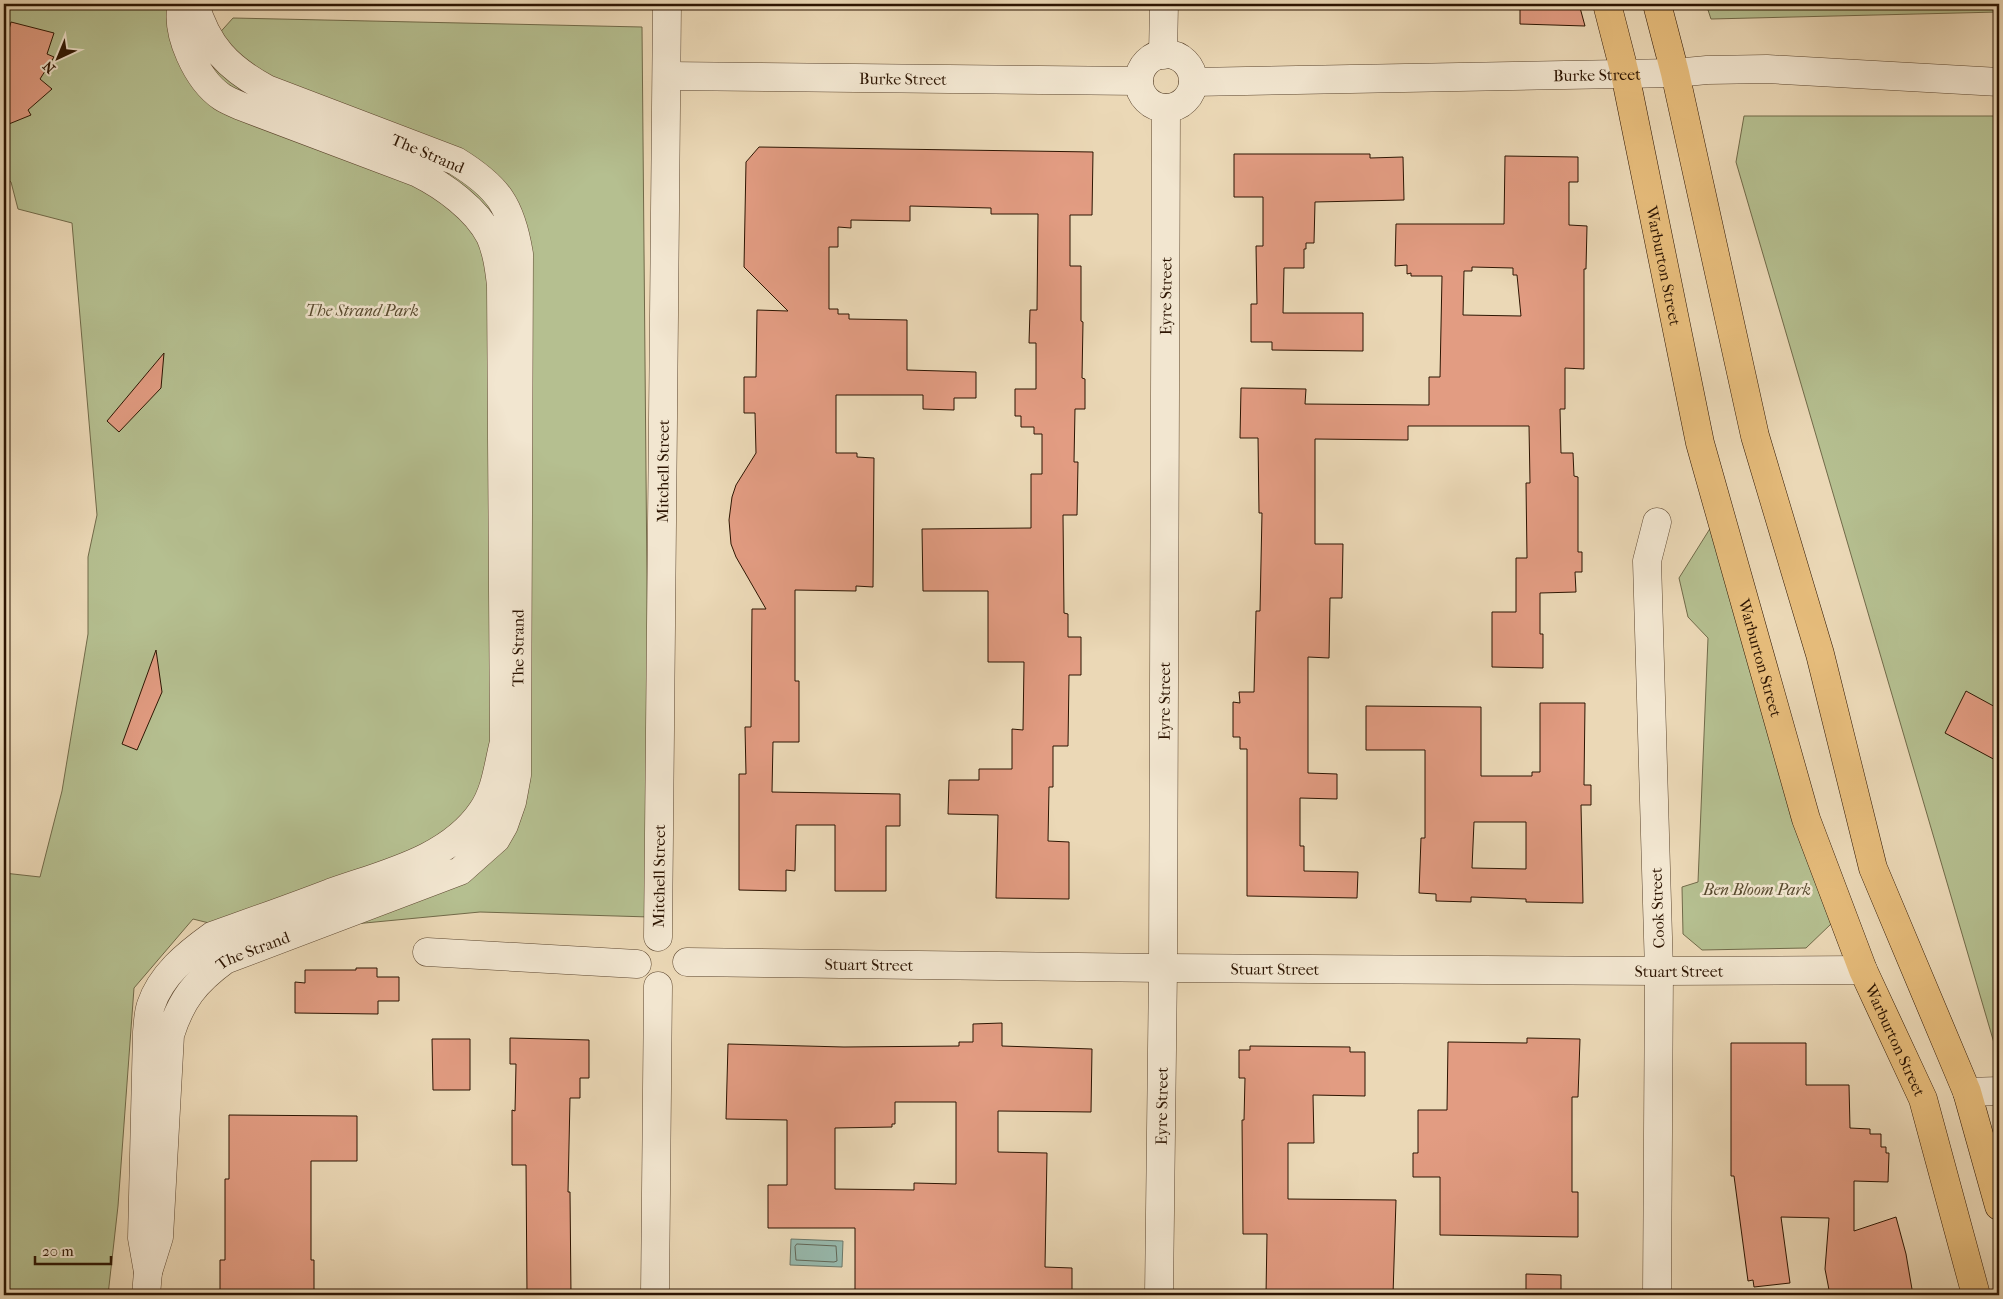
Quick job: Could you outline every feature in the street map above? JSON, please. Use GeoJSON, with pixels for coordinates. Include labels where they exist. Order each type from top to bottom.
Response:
{"type":"FeatureCollection","features":[{"type":"Feature","properties":{"kind":"main road","name":"Warburton Street"},"geometry":{"type":"LineString","coordinates":[[1607,4],[1625,74],[1700,443],[1806,819],[1863,970],[1923,1099],[1976,1295]]}},
{"type":"Feature","properties":{"kind":"main road"},"geometry":{"type":"LineString","coordinates":[[1657,4],[1675,73],[1755,436],[1820,654],[1873,868],[1967,1092],[1999,1206]]}},
{"type":"Feature","properties":{"kind":"street","name":"The Strand"},"geometry":{"type":"LineString","coordinates":[[147,1284],[142,1238],[147,1032],[150,1006],[158,988],[172,970],[192,951],[212,936],[412,864],[456,838],[478,816],[492,793],[504,742],[501,285],[498,258],[489,235],[474,215],[440,184],[418,173],[243,107],[221,96],[205,81],[191,57],[184,40],[182,4]]}},
{"type":"Feature","properties":{"kind":"street","name":"The Strand"},"geometry":{"type":"LineString","coordinates":[[147,1284],[160,1238],[170,1035],[176,1014],[189,992],[209,972],[226,960],[460,872],[496,840],[504,825],[512,802],[517,775],[519,254],[510,213],[479,175],[456,162],[267,89],[243,76],[212,44],[201,25],[195,4]]}},
{"type":"Feature","properties":{"kind":"street","name":"Mitchell Street"},"geometry":{"type":"LineString","coordinates":[[658,937],[667,4]]}},
{"type":"Feature","properties":{"kind":"street"},"geometry":{"type":"LineString","coordinates":[[1163,54],[1164,4]]}},
{"type":"Feature","properties":{"kind":"street"},"geometry":{"type":"LineString","coordinates":[[1163,54],[1172,55],[1187,65],[1193,82],[1191,90],[1182,103],[1166,108],[1158,107],[1144,97],[1139,81],[1143,66],[1156,56],[1163,54]]}},
{"type":"Feature","properties":{"kind":"street","name":"Burke Street"},"geometry":{"type":"LineString","coordinates":[[1193,82],[1675,73],[1707,70],[1767,69],[1999,82]]}},
{"type":"Feature","properties":{"kind":"street","name":"Burke Street"},"geometry":{"type":"LineString","coordinates":[[667,76],[1139,81]]}},
{"type":"Feature","properties":{"kind":"street","name":"Eyre Street"},"geometry":{"type":"LineString","coordinates":[[1159,1295],[1166,108]]}},
{"type":"Feature","properties":{"kind":"street","name":"Cook Street"},"geometry":{"type":"LineString","coordinates":[[1657,522],[1648,561],[1659,971],[1657,1295]]}},
{"type":"Feature","properties":{"kind":"street"},"geometry":{"type":"LineString","coordinates":[[658,937],[665,937],[678,943],[686,955],[687,962],[681,978],[667,986],[658,986],[644,979],[637,964],[640,950],[650,940],[658,937]]}},
{"type":"Feature","properties":{"kind":"street"},"geometry":{"type":"LineString","coordinates":[[427,952],[637,964]]}},
{"type":"Feature","properties":{"kind":"street","name":"Stuart Street"},"geometry":{"type":"LineString","coordinates":[[687,962],[1162,968],[1659,971],[1863,970]]}},
{"type":"Feature","properties":{"kind":"street"},"geometry":{"type":"LineString","coordinates":[[655,1295],[658,986]]}},
{"type":"Feature","properties":{"kind":"street"},"geometry":{"type":"LineString","coordinates":[[1967,1092],[1999,1091]]}},
{"type":"Feature","properties":{"kind":"green space","name":"The Strand Park"},"geometry":{"type":"Polygon","coordinates":[[[4,4],[169,4],[188,68],[233,18],[642,27],[650,917],[480,912],[281,931],[170,1002],[168,1001],[184,974],[241,931],[193,919],[134,988],[118,1206],[108,1295],[4,1295],[4,873],[40,877],[62,791],[88,634],[88,557],[97,515],[72,223],[18,209],[11,182],[4,177],[4,4]]]}},
{"type":"Feature","properties":{"kind":"green space"},"geometry":{"type":"Polygon","coordinates":[[[1706,4],[1999,4],[1999,12],[1711,19],[1706,4]]]}},
{"type":"Feature","properties":{"kind":"green space"},"geometry":{"type":"Polygon","coordinates":[[[1744,116],[1999,116],[1999,1060],[1736,162],[1744,116]]]}},
{"type":"Feature","properties":{"kind":"green space","name":"Ben Bloom Park"},"geometry":{"type":"Polygon","coordinates":[[[1711,527],[1831,924],[1806,948],[1702,950],[1683,934],[1682,887],[1698,882],[1708,638],[1688,617],[1679,578],[1711,527]]]}},
{"type":"Feature","properties":{"kind":"water"},"geometry":{"type":"Polygon","coordinates":[[[791,1239],[843,1241],[842,1267],[790,1265],[791,1239]]]}},
{"type":"Feature","properties":{"kind":"building"},"geometry":{"type":"Polygon","coordinates":[[[1520,4],[1579,4],[1585,26],[1520,24],[1520,4]]]}},
{"type":"Feature","properties":{"kind":"building"},"geometry":{"type":"Polygon","coordinates":[[[11,22],[54,33],[47,54],[54,57],[40,79],[52,89],[28,110],[31,115],[4,126],[4,48],[11,22]]]}},
{"type":"Feature","properties":{"kind":"building"},"geometry":{"type":"Polygon","coordinates":[[[759,147],[1093,152],[1092,215],[1070,215],[1070,266],[1081,266],[1082,378],[1085,379],[1085,409],[1075,409],[1074,462],[1078,462],[1077,515],[1063,515],[1064,613],[1068,614],[1068,637],[1081,637],[1081,675],[1069,675],[1068,746],[1053,746],[1053,787],[1049,787],[1048,841],[1069,842],[1069,899],[996,898],[998,815],[948,814],[949,780],[979,780],[979,769],[1012,769],[1012,729],[1023,730],[1024,662],[988,662],[988,591],[923,591],[922,529],[1031,528],[1031,474],[1042,474],[1042,434],[1034,434],[1034,427],[1021,427],[1021,416],[1015,416],[1015,389],[1036,389],[1036,343],[1029,343],[1030,310],[1037,310],[1038,214],[991,214],[991,208],[910,206],[910,221],[851,220],[851,228],[838,227],[838,247],[829,247],[829,309],[838,309],[838,314],[849,314],[849,319],[907,320],[907,370],[976,372],[976,398],[954,398],[954,410],[923,409],[923,395],[836,395],[836,453],[857,453],[857,457],[874,458],[873,587],[856,586],[856,591],[795,590],[795,681],[799,681],[799,742],[773,742],[772,792],[900,794],[900,826],[886,826],[886,891],[835,891],[835,825],[796,825],[795,871],[786,870],[786,891],[739,890],[739,774],[746,774],[745,727],[751,727],[752,609],[766,609],[736,557],[731,544],[729,520],[732,497],[736,485],[756,453],[755,413],[744,413],[744,377],[756,377],[757,310],[788,311],[744,267],[746,162],[759,147]]]}},
{"type":"Feature","properties":{"kind":"building"},"geometry":{"type":"Polygon","coordinates":[[[1234,154],[1370,154],[1370,158],[1403,157],[1404,200],[1315,202],[1314,243],[1306,243],[1306,249],[1304,249],[1304,268],[1284,268],[1283,313],[1363,313],[1363,351],[1272,350],[1272,342],[1251,342],[1251,304],[1257,304],[1256,246],[1263,246],[1263,197],[1234,197],[1234,154]]]}},
{"type":"Feature","properties":{"kind":"building"},"geometry":{"type":"Polygon","coordinates":[[[1505,156],[1578,157],[1578,182],[1569,182],[1569,225],[1587,226],[1586,269],[1584,269],[1584,369],[1565,368],[1565,409],[1560,409],[1561,453],[1573,453],[1574,476],[1578,477],[1578,552],[1582,552],[1582,572],[1575,572],[1576,592],[1540,593],[1540,634],[1543,634],[1543,668],[1492,667],[1492,612],[1516,612],[1516,558],[1527,558],[1526,483],[1530,483],[1529,426],[1408,426],[1408,440],[1315,439],[1315,544],[1343,544],[1342,598],[1330,598],[1329,658],[1308,657],[1308,773],[1337,774],[1337,799],[1300,798],[1300,846],[1304,846],[1304,871],[1358,872],[1357,898],[1247,896],[1247,749],[1240,749],[1240,737],[1233,737],[1233,702],[1240,703],[1239,692],[1254,692],[1256,611],[1260,611],[1262,513],[1259,513],[1258,438],[1240,438],[1241,388],[1306,389],[1305,404],[1429,405],[1429,377],[1440,377],[1442,276],[1411,276],[1411,273],[1407,274],[1407,265],[1395,266],[1396,224],[1504,224],[1505,156]],[[1472,267],[1472,271],[1464,271],[1463,315],[1521,316],[1517,275],[1513,275],[1513,268],[1472,267]]]}},
{"type":"Feature","properties":{"kind":"building"},"geometry":{"type":"Polygon","coordinates":[[[164,353],[161,388],[119,432],[107,421],[164,353]]]}},
{"type":"Feature","properties":{"kind":"building"},"geometry":{"type":"Polygon","coordinates":[[[156,650],[162,692],[137,750],[122,744],[156,650]]]}},
{"type":"Feature","properties":{"kind":"building"},"geometry":{"type":"Polygon","coordinates":[[[1966,691],[1999,709],[1999,762],[1945,733],[1966,691]]]}},
{"type":"Feature","properties":{"kind":"building"},"geometry":{"type":"Polygon","coordinates":[[[1540,703],[1585,703],[1584,785],[1591,785],[1591,805],[1581,805],[1583,903],[1526,902],[1526,899],[1471,897],[1471,902],[1436,901],[1436,894],[1419,893],[1421,838],[1425,838],[1425,750],[1366,750],[1366,706],[1481,707],[1481,776],[1532,776],[1532,772],[1540,772],[1540,703]],[[1474,822],[1472,868],[1526,869],[1526,822],[1474,822]]]}},
{"type":"Feature","properties":{"kind":"building"},"geometry":{"type":"Polygon","coordinates":[[[356,968],[377,968],[377,977],[399,977],[399,1001],[378,1001],[378,1014],[295,1013],[295,982],[305,983],[305,970],[356,970],[356,968]]]}},
{"type":"Feature","properties":{"kind":"building"},"geometry":{"type":"Polygon","coordinates":[[[1002,1023],[1002,1046],[1092,1049],[1091,1112],[998,1111],[998,1152],[1047,1153],[1045,1267],[1072,1268],[1072,1295],[855,1295],[855,1228],[768,1228],[768,1185],[787,1185],[787,1120],[726,1119],[728,1044],[844,1047],[959,1046],[959,1042],[973,1042],[973,1024],[1002,1023]],[[895,1102],[895,1124],[892,1124],[892,1127],[835,1128],[835,1189],[914,1190],[914,1183],[956,1184],[956,1102],[895,1102]]]}},
{"type":"Feature","properties":{"kind":"building"},"geometry":{"type":"Polygon","coordinates":[[[510,1038],[589,1040],[589,1078],[580,1078],[580,1098],[570,1098],[568,1192],[570,1192],[571,1295],[527,1295],[526,1165],[512,1165],[512,1110],[515,1111],[516,1064],[510,1064],[510,1038]]]}},
{"type":"Feature","properties":{"kind":"building"},"geometry":{"type":"Polygon","coordinates":[[[1527,1038],[1580,1039],[1578,1097],[1572,1097],[1572,1192],[1578,1192],[1578,1237],[1440,1235],[1440,1177],[1413,1177],[1413,1153],[1418,1153],[1418,1110],[1447,1110],[1448,1042],[1527,1043],[1527,1038]]]}},
{"type":"Feature","properties":{"kind":"building"},"geometry":{"type":"Polygon","coordinates":[[[432,1039],[470,1039],[470,1090],[433,1090],[432,1039]]]}},
{"type":"Feature","properties":{"kind":"building"},"geometry":{"type":"Polygon","coordinates":[[[1731,1043],[1806,1043],[1806,1085],[1849,1085],[1850,1128],[1870,1129],[1870,1134],[1881,1134],[1881,1147],[1886,1147],[1886,1153],[1889,1153],[1888,1182],[1854,1181],[1854,1231],[1896,1217],[1906,1254],[1913,1295],[1830,1295],[1825,1269],[1829,1218],[1781,1217],[1790,1283],[1754,1287],[1753,1280],[1748,1281],[1734,1176],[1731,1176],[1731,1043]]]}},
{"type":"Feature","properties":{"kind":"building"},"geometry":{"type":"Polygon","coordinates":[[[1250,1046],[1350,1047],[1350,1052],[1365,1052],[1365,1096],[1313,1095],[1314,1143],[1288,1143],[1288,1199],[1396,1200],[1393,1295],[1266,1295],[1267,1234],[1243,1234],[1242,1120],[1244,1120],[1245,1078],[1239,1078],[1239,1050],[1250,1050],[1250,1046]]]}},
{"type":"Feature","properties":{"kind":"building"},"geometry":{"type":"Polygon","coordinates":[[[229,1115],[357,1116],[357,1161],[311,1161],[311,1260],[314,1260],[314,1295],[220,1295],[220,1260],[225,1260],[225,1179],[229,1179],[229,1115]]]}},
{"type":"Feature","properties":{"kind":"building"},"geometry":{"type":"Polygon","coordinates":[[[1526,1274],[1561,1275],[1561,1295],[1526,1295],[1526,1274]]]}}]}
